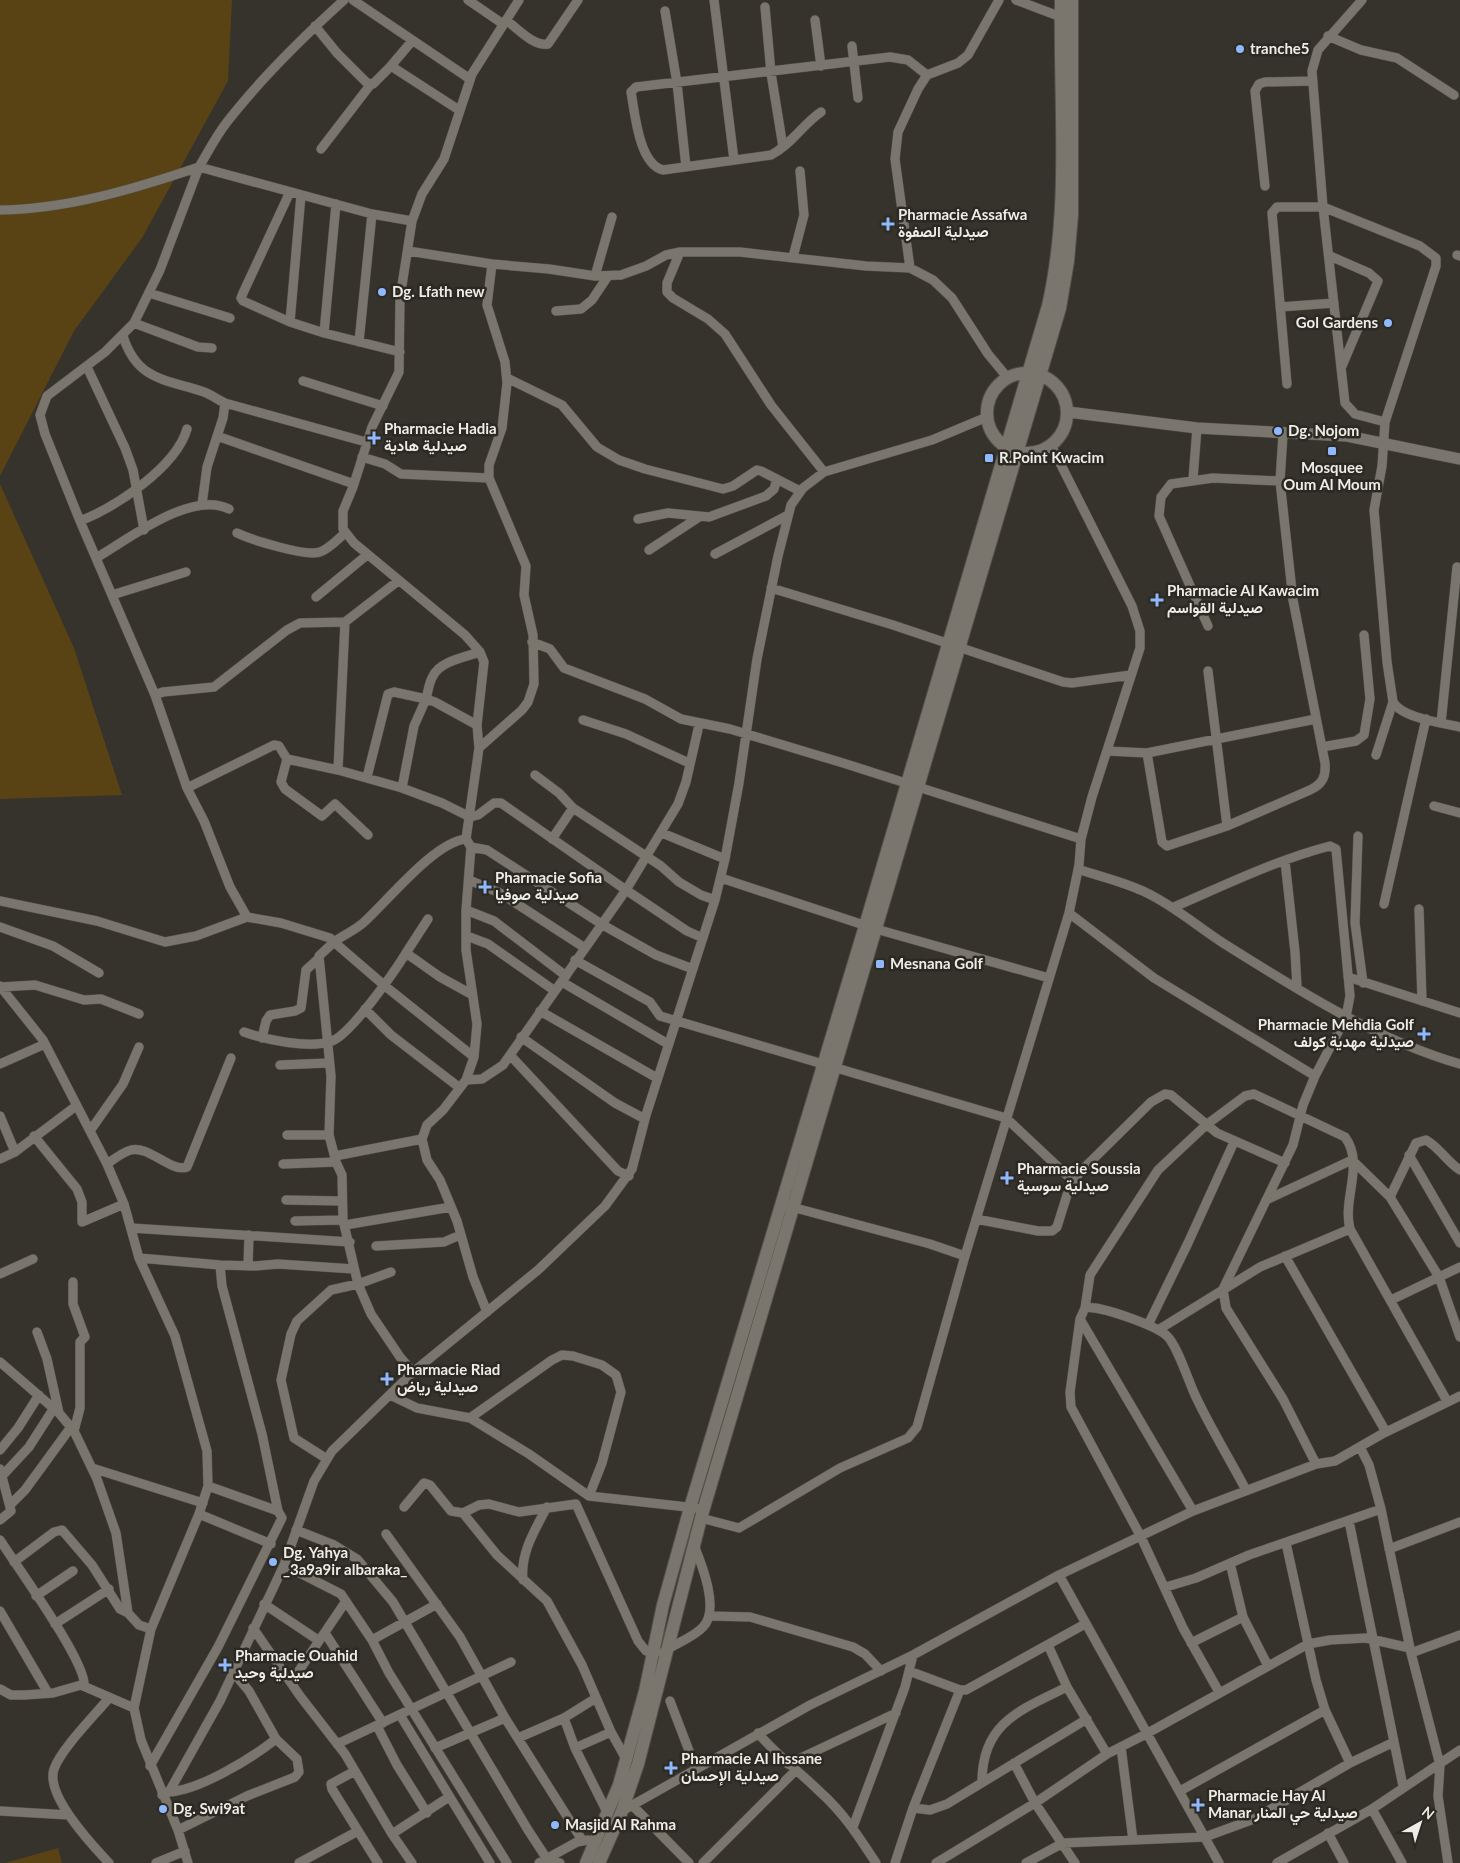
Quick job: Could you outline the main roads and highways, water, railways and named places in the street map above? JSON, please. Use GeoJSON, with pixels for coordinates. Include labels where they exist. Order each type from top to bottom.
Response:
{"type":"FeatureCollection","features":[{"type":"Feature","properties":{"kind":"main road"},"geometry":{"type":"LineString","coordinates":[[586,1863],[627,1808],[662,1652],[663,1605],[690,1508],[787,1207],[913,787],[1034,373],[1053,285],[1062,218],[1062,0]]}},
{"type":"Feature","properties":{"kind":"main road"},"geometry":{"type":"LineString","coordinates":[[1034,373],[1060,308],[1071,238],[1072,0]]}},
{"type":"Feature","properties":{"kind":"main road"},"geometry":{"type":"LineString","coordinates":[[1034,373],[1051,380],[1060,388],[1066,400],[1068,412],[1064,431],[1051,445],[1035,452],[1011,449],[993,434],[987,416],[991,394],[1007,377],[1034,373]]}},
{"type":"Feature","properties":{"kind":"main road"},"geometry":{"type":"LineString","coordinates":[[599,1863],[607,1812],[619,1785],[662,1652],[694,1544],[787,1207]]}},
{"type":"Feature","properties":{"kind":"place","name":"tranche5"},"geometry":{"type":"Point","coordinates":[1240,49]}},
{"type":"Feature","properties":{"kind":"place","name":"Pharmacie Assafwa صيدلية الصفوة"},"geometry":{"type":"Point","coordinates":[888,224]}},
{"type":"Feature","properties":{"kind":"place","name":"Dg. Lfath new"},"geometry":{"type":"Point","coordinates":[382,292]}},
{"type":"Feature","properties":{"kind":"place","name":"Gol Gardens"},"geometry":{"type":"Point","coordinates":[1388,323]}},
{"type":"Feature","properties":{"kind":"place","name":"Dg. Nojom"},"geometry":{"type":"Point","coordinates":[1278,431]}},
{"type":"Feature","properties":{"kind":"place","name":"Pharmacie Hadia صيدلية هادية"},"geometry":{"type":"Point","coordinates":[374,438]}},
{"type":"Feature","properties":{"kind":"place","name":"Mosquee Oum Al Moum"},"geometry":{"type":"Point","coordinates":[1332,451]}},
{"type":"Feature","properties":{"kind":"place","name":"R.Point Kwacim"},"geometry":{"type":"Point","coordinates":[989,458]}},
{"type":"Feature","properties":{"kind":"place","name":"Pharmacie Al Kawacim صيدلية القواسم"},"geometry":{"type":"Point","coordinates":[1157,600]}},
{"type":"Feature","properties":{"kind":"place","name":"Pharmacie Sofia صيدلية صوفيا"},"geometry":{"type":"Point","coordinates":[485,887]}},
{"type":"Feature","properties":{"kind":"place","name":"Mesnana Golf"},"geometry":{"type":"Point","coordinates":[880,964]}},
{"type":"Feature","properties":{"kind":"place","name":"Pharmacie Mehdia Golf صيدلية مهدية كولف"},"geometry":{"type":"Point","coordinates":[1424,1034]}},
{"type":"Feature","properties":{"kind":"place","name":"Pharmacie Soussia صيدلية سوسية"},"geometry":{"type":"Point","coordinates":[1007,1178]}},
{"type":"Feature","properties":{"kind":"place","name":"Pharmacie Riad صيدلية رياض"},"geometry":{"type":"Point","coordinates":[387,1379]}},
{"type":"Feature","properties":{"kind":"place","name":"Dg. Yahya _3a9a9ir albaraka_"},"geometry":{"type":"Point","coordinates":[273,1562]}},
{"type":"Feature","properties":{"kind":"place","name":"Pharmacie Ouahid صيدلية وحيد"},"geometry":{"type":"Point","coordinates":[225,1665]}},
{"type":"Feature","properties":{"kind":"place","name":"Pharmacie Al Ihssane صيدلية الإحسان"},"geometry":{"type":"Point","coordinates":[671,1768]}},
{"type":"Feature","properties":{"kind":"place","name":"Pharmacie Hay Al Manar صيدلية حي المنار"},"geometry":{"type":"Point","coordinates":[1198,1805]}},
{"type":"Feature","properties":{"kind":"place","name":"Dg. Swi9at"},"geometry":{"type":"Point","coordinates":[163,1809]}},
{"type":"Feature","properties":{"kind":"place","name":"Masjid Al Rahma"},"geometry":{"type":"Point","coordinates":[555,1825]}}]}
